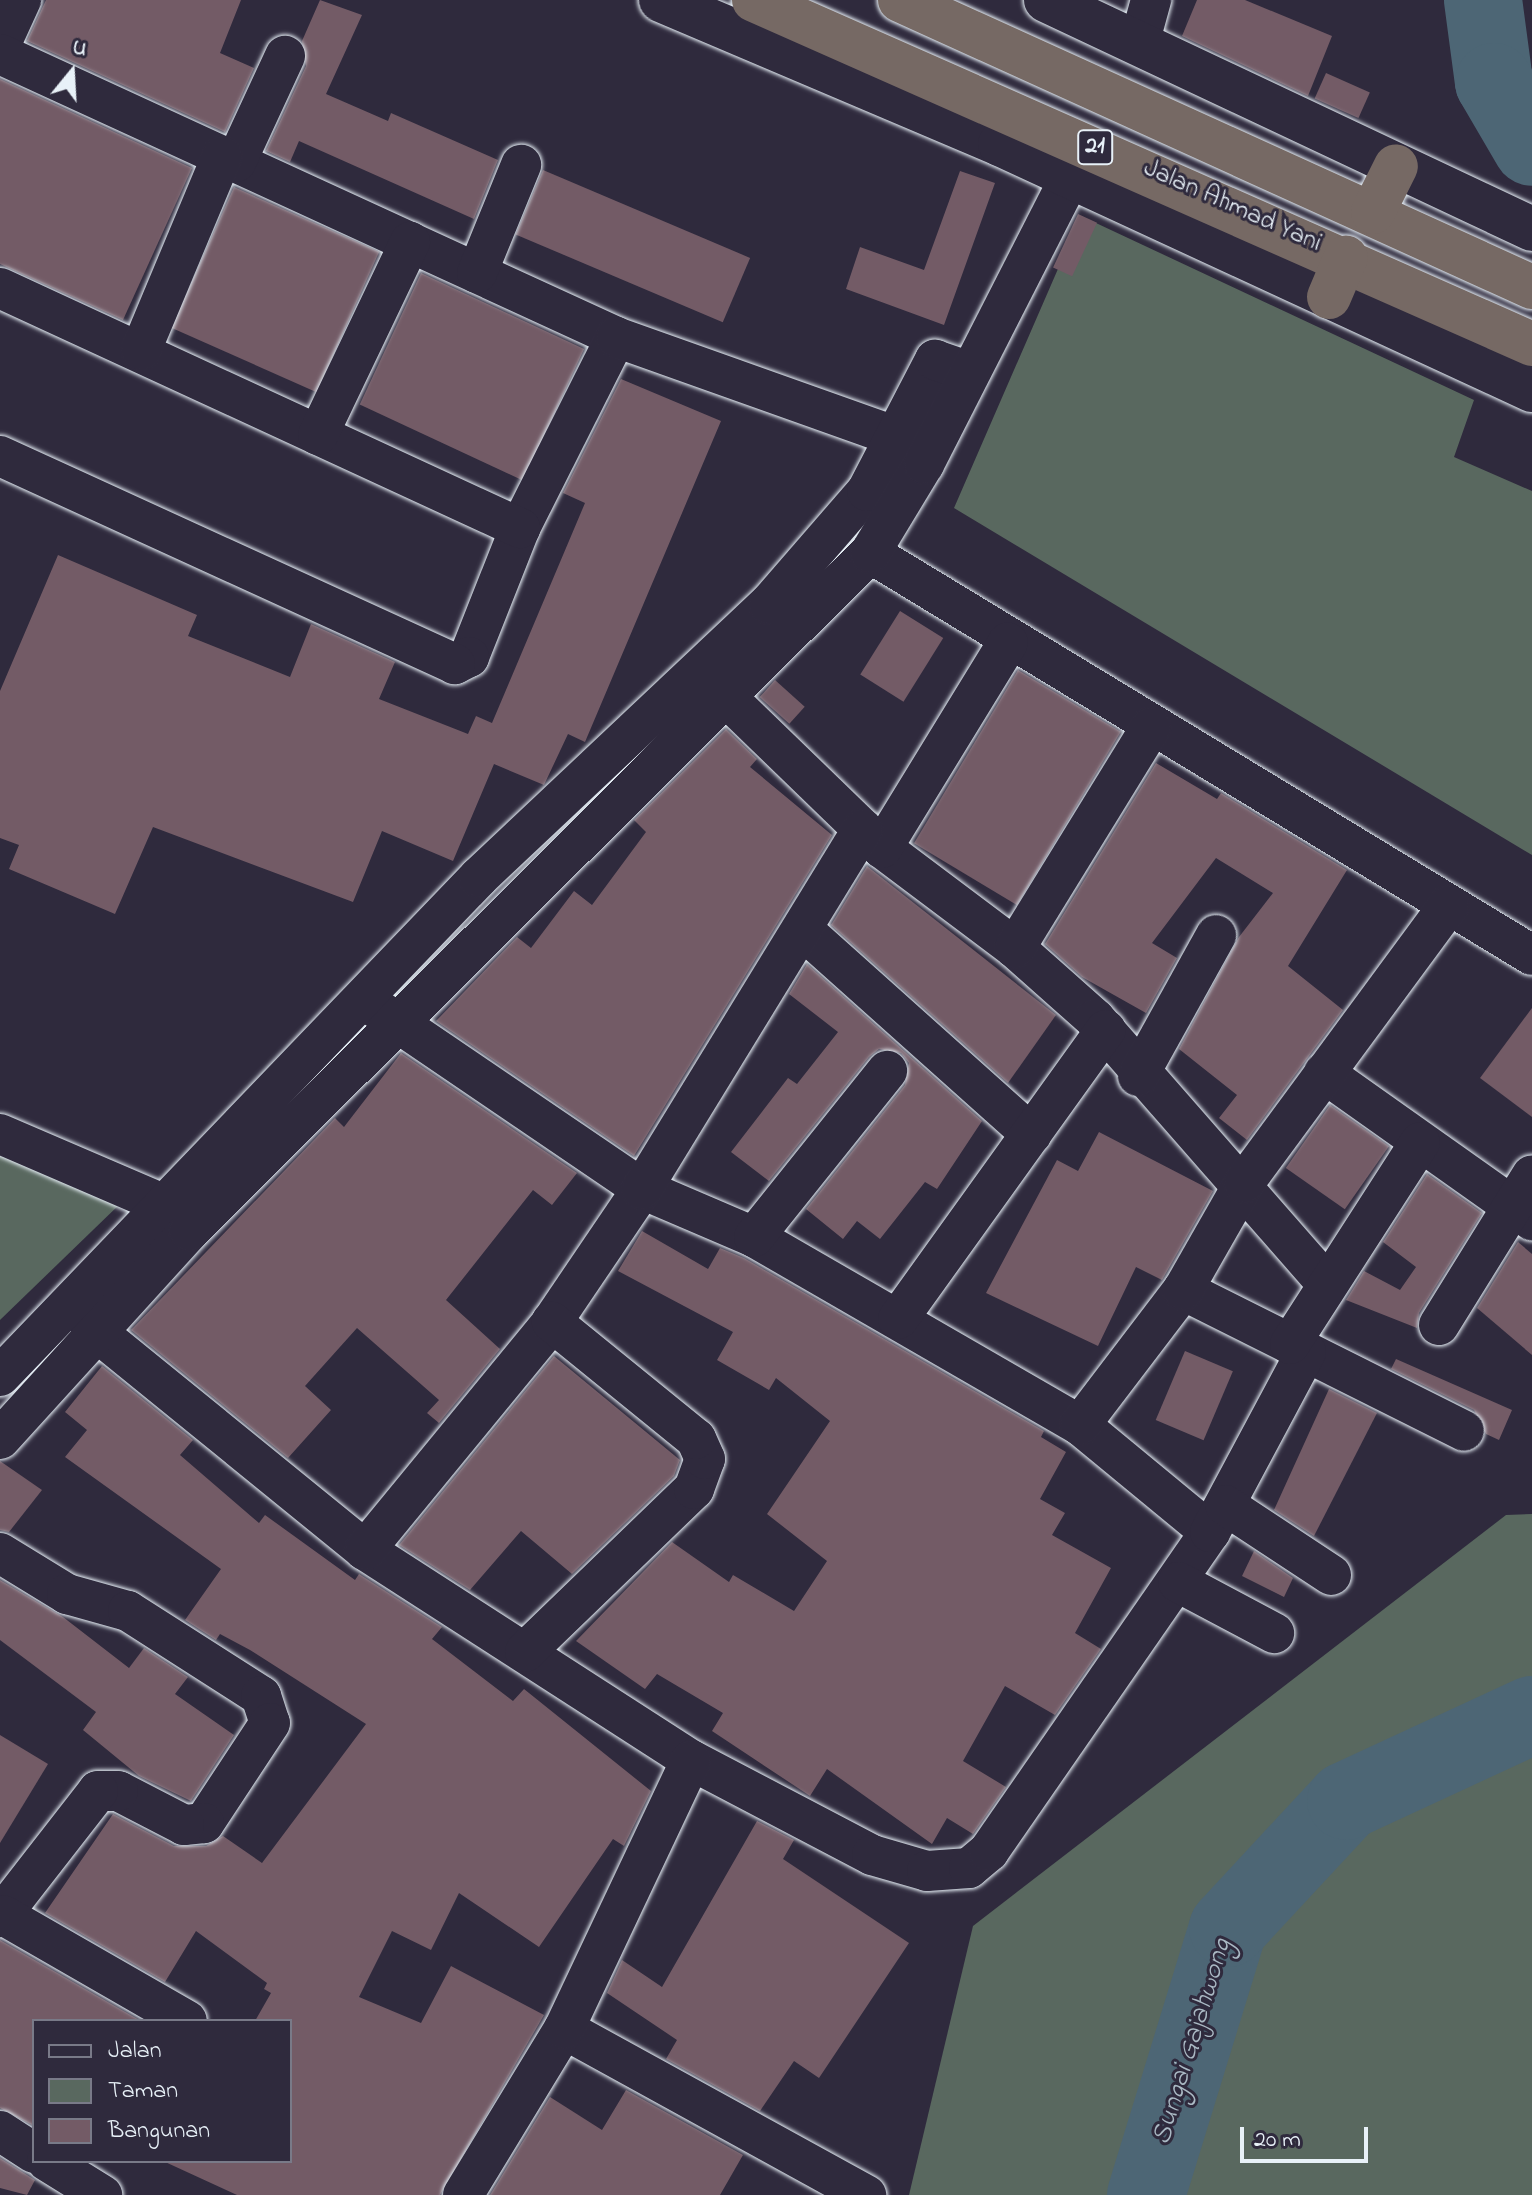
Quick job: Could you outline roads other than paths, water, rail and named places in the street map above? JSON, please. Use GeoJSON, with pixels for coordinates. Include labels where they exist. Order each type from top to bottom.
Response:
{"type":"FeatureCollection","features":[{"type":"Feature","properties":{"kind":"highway","name":"Jalan Ahmad Yani"},"geometry":{"type":"LineString","coordinates":[[754,0],[1346,257],[1424,317],[1532,344]]}},
{"type":"Feature","properties":{"kind":"highway","name":"Jalan Ahmad Yani"},"geometry":{"type":"LineString","coordinates":[[900,0],[1373,212],[1532,287]]}},
{"type":"Feature","properties":{"kind":"highway"},"geometry":{"type":"LineString","coordinates":[[1373,212],[1396,166]]}},
{"type":"Feature","properties":{"kind":"highway"},"geometry":{"type":"LineString","coordinates":[[1329,297],[1346,257]]}},
{"type":"Feature","properties":{"kind":"street"},"geometry":{"type":"LineString","coordinates":[[0,46],[21,0]]}},
{"type":"Feature","properties":{"kind":"street"},"geometry":{"type":"LineString","coordinates":[[661,0],[1071,176],[1329,297],[1424,317],[1532,390]]}},
{"type":"Feature","properties":{"kind":"street"},"geometry":{"type":"LineString","coordinates":[[1046,0],[1532,229]]}},
{"type":"Feature","properties":{"kind":"street"},"geometry":{"type":"LineString","coordinates":[[1139,44],[1151,0]]}},
{"type":"Feature","properties":{"kind":"street"},"geometry":{"type":"LineString","coordinates":[[0,54],[616,337],[894,436]]}},
{"type":"Feature","properties":{"kind":"street"},"geometry":{"type":"LineString","coordinates":[[141,350],[229,159],[285,56]]}},
{"type":"Feature","properties":{"kind":"street"},"geometry":{"type":"LineString","coordinates":[[477,273],[521,165]]}},
{"type":"Feature","properties":{"kind":"street"},"geometry":{"type":"LineString","coordinates":[[0,1439],[86,1318],[177,1218],[379,1011],[723,694],[870,553],[957,368],[1071,176]]}},
{"type":"Feature","properties":{"kind":"street"},"geometry":{"type":"LineString","coordinates":[[318,435],[410,242]]}},
{"type":"Feature","properties":{"kind":"street"},"geometry":{"type":"LineString","coordinates":[[0,288],[141,350],[520,528]]}},
{"type":"Feature","properties":{"kind":"street"},"geometry":{"type":"LineString","coordinates":[[0,456],[455,664],[469,657],[520,528],[616,337]]}},
{"type":"Feature","properties":{"kind":"street"},"geometry":{"type":"LineString","coordinates":[[379,1011],[479,877],[769,604],[867,491],[935,360],[957,368]]}},
{"type":"Feature","properties":{"kind":"street"},"geometry":{"type":"LineString","coordinates":[[870,553],[1008,642],[1532,955]]}},
{"type":"Feature","properties":{"kind":"street"},"geometry":{"type":"LineString","coordinates":[[365,1550],[552,1322],[642,1189],[804,931],[1008,642]]}},
{"type":"Feature","properties":{"kind":"street"},"geometry":{"type":"LineString","coordinates":[[723,694],[872,838],[1015,948],[1106,1030],[1138,1076],[1244,1183],[1327,1284]]}},
{"type":"Feature","properties":{"kind":"street"},"geometry":{"type":"LineString","coordinates":[[1015,948],[1151,727]]}},
{"type":"Feature","properties":{"kind":"street"},"geometry":{"type":"LineString","coordinates":[[1080,1425],[1183,1290],[1244,1183],[1449,905]]}},
{"type":"Feature","properties":{"kind":"street"},"geometry":{"type":"LineString","coordinates":[[804,931],[1031,1134]]}},
{"type":"Feature","properties":{"kind":"street"},"geometry":{"type":"LineString","coordinates":[[1138,1076],[1216,935]]}},
{"type":"Feature","properties":{"kind":"street"},"geometry":{"type":"LineString","coordinates":[[379,1011],[642,1189],[754,1237],[1080,1425],[1218,1518],[1331,1575]]}},
{"type":"Feature","properties":{"kind":"street"},"geometry":{"type":"LineString","coordinates":[[898,1319],[1106,1030]]}},
{"type":"Feature","properties":{"kind":"street"},"geometry":{"type":"LineString","coordinates":[[754,1237],[887,1071]]}},
{"type":"Feature","properties":{"kind":"street"},"geometry":{"type":"LineString","coordinates":[[1324,1073],[1420,1142],[1525,1201],[1439,1325]]}},
{"type":"Feature","properties":{"kind":"street"},"geometry":{"type":"LineString","coordinates":[[0,1134],[177,1218]]}},
{"type":"Feature","properties":{"kind":"street"},"geometry":{"type":"LineString","coordinates":[[86,1318],[365,1550],[691,1760],[872,1855],[927,1871],[969,1868],[989,1851],[1178,1582],[1218,1518],[1327,1284],[1420,1142]]}},
{"type":"Feature","properties":{"kind":"street"},"geometry":{"type":"LineString","coordinates":[[1183,1290],[1464,1431]]}},
{"type":"Feature","properties":{"kind":"street"},"geometry":{"type":"LineString","coordinates":[[0,1376],[86,1318]]}},
{"type":"Feature","properties":{"kind":"street"},"geometry":{"type":"LineString","coordinates":[[525,1652],[694,1489],[705,1459],[696,1439],[552,1322]]}},
{"type":"Feature","properties":{"kind":"street"},"geometry":{"type":"LineString","coordinates":[[0,1553],[67,1594],[128,1611],[261,1696],[270,1723],[204,1823],[184,1825],[118,1791],[98,1791],[2,1916],[183,2019]]}},
{"type":"Feature","properties":{"kind":"street"},"geometry":{"type":"LineString","coordinates":[[1178,1582],[1274,1633]]}},
{"type":"Feature","properties":{"kind":"street"},"geometry":{"type":"LineString","coordinates":[[463,2195],[564,2029],[691,1760]]}},
{"type":"Feature","properties":{"kind":"street"},"geometry":{"type":"LineString","coordinates":[[564,2029],[866,2195]]}},
{"type":"Feature","properties":{"kind":"street"},"geometry":{"type":"LineString","coordinates":[[0,2131],[32,2152]]}},
{"type":"Feature","properties":{"kind":"street"},"geometry":{"type":"LineString","coordinates":[[50,2163],[102,2195]]}},
{"type":"Feature","properties":{"kind":"waterway","name":"Sungai Gajahwong"},"geometry":{"type":"LineString","coordinates":[[1483,0],[1494,82],[1532,147]]}},
{"type":"Feature","properties":{"kind":"waterway","name":"Sungai Gajahwong"},"geometry":{"type":"LineString","coordinates":[[1146,2195],[1228,1928],[1346,1801],[1532,1715]]}}]}
